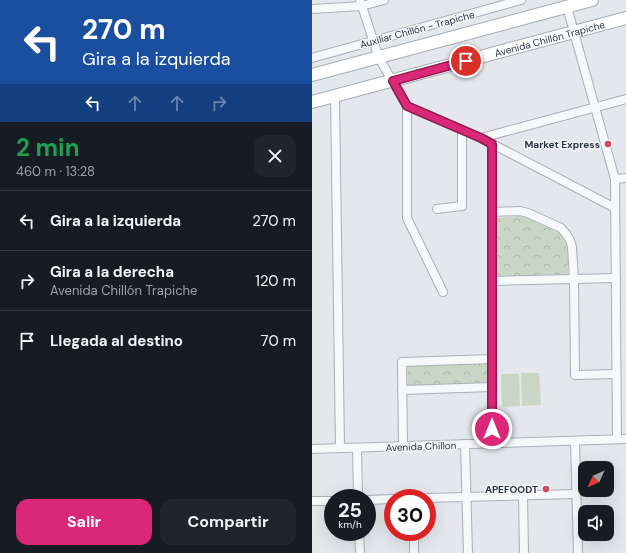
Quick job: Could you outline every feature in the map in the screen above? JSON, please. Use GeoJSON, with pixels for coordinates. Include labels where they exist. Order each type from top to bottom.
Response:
{"type":"FeatureCollection","features":[{"type":"Feature","properties":{"kind":"main road"},"geometry":{"type":"LineString","coordinates":[[312,75],[592,0]]}},
{"type":"Feature","properties":{"kind":"main road","name":"Avenida Chillón Trapiche"},"geometry":{"type":"LineString","coordinates":[[312,102],[626,18]]}},
{"type":"Feature","properties":{"kind":"street"},"geometry":{"type":"LineString","coordinates":[[312,9],[384,0]]}},
{"type":"Feature","properties":{"kind":"street","name":"Auxiliar Chillón - Trapiche"},"geometry":{"type":"LineString","coordinates":[[312,58],[497,3],[521,0]]}},
{"type":"Feature","properties":{"kind":"street"},"geometry":{"type":"LineString","coordinates":[[361,3],[379,58],[407,106],[407,218],[443,292]]}},
{"type":"Feature","properties":{"kind":"street"},"geometry":{"type":"LineString","coordinates":[[567,7],[615,179],[617,439]]}},
{"type":"Feature","properties":{"kind":"street"},"geometry":{"type":"LineString","coordinates":[[335,96],[340,448]]}},
{"type":"Feature","properties":{"kind":"street"},"geometry":{"type":"LineString","coordinates":[[481,138],[626,99]]}},
{"type":"Feature","properties":{"kind":"street"},"geometry":{"type":"LineString","coordinates":[[407,106],[481,138],[615,208]]}},
{"type":"Feature","properties":{"kind":"street"},"geometry":{"type":"LineString","coordinates":[[437,209],[462,206],[462,131]]}},
{"type":"Feature","properties":{"kind":"street"},"geometry":{"type":"LineString","coordinates":[[492,144],[492,443]]}},
{"type":"Feature","properties":{"kind":"street"},"geometry":{"type":"LineString","coordinates":[[615,179],[626,178]]}},
{"type":"Feature","properties":{"kind":"street"},"geometry":{"type":"LineString","coordinates":[[492,212],[520,211],[528,213],[561,228],[566,234],[572,247],[574,279],[575,375],[616,374]]}},
{"type":"Feature","properties":{"kind":"street"},"geometry":{"type":"LineString","coordinates":[[492,281],[616,278]]}},
{"type":"Feature","properties":{"kind":"street"},"geometry":{"type":"LineString","coordinates":[[403,446],[402,362],[492,359]]}},
{"type":"Feature","properties":{"kind":"street"},"geometry":{"type":"LineString","coordinates":[[402,390],[492,387]]}},
{"type":"Feature","properties":{"kind":"street","name":"Avenida Chillon"},"geometry":{"type":"LineString","coordinates":[[312,449],[626,439]]}},
{"type":"Feature","properties":{"kind":"street"},"geometry":{"type":"LineString","coordinates":[[575,441],[578,553]]}},
{"type":"Feature","properties":{"kind":"street"},"geometry":{"type":"LineString","coordinates":[[465,444],[468,553]]}},
{"type":"Feature","properties":{"kind":"street"},"geometry":{"type":"LineString","coordinates":[[357,448],[358,489]]}},
{"type":"Feature","properties":{"kind":"street"},"geometry":{"type":"LineString","coordinates":[[436,498],[576,494]]}},
{"type":"Feature","properties":{"kind":"street"},"geometry":{"type":"LineString","coordinates":[[523,495],[524,553]]}},
{"type":"Feature","properties":{"kind":"street"},"geometry":{"type":"LineString","coordinates":[[312,501],[324,501]]}},
{"type":"Feature","properties":{"kind":"street"},"geometry":{"type":"LineString","coordinates":[[359,541],[360,553]]}},
{"type":"Feature","properties":{"kind":"street"},"geometry":{"type":"LineString","coordinates":[[414,541],[414,553]]}},
{"type":"Feature","properties":{"kind":"green space"},"geometry":{"type":"Polygon","coordinates":[[[520,216],[553,230],[562,237],[568,252],[568,274],[496,276],[495,218],[520,216]]]}},
{"type":"Feature","properties":{"kind":"green space"},"geometry":{"type":"Polygon","coordinates":[[[488,362],[489,383],[408,386],[407,364],[488,362]]]}},
{"type":"Feature","properties":{"kind":"green space"},"geometry":{"type":"Polygon","coordinates":[[[521,373],[539,373],[541,405],[522,406],[521,373]]]}},
{"type":"Feature","properties":{"kind":"green space"},"geometry":{"type":"Polygon","coordinates":[[[501,374],[519,374],[520,406],[502,407],[501,374]]]}},
{"type":"Feature","properties":{"kind":"place","name":"Market Express"},"geometry":{"type":"Point","coordinates":[608,144]}},
{"type":"Feature","properties":{"kind":"place","name":"APEFOODT"},"geometry":{"type":"Point","coordinates":[546,489]}},
{"type":"Feature","properties":{"kind":"route"},"geometry":{"type":"LineString","coordinates":[[466,61],[393,81],[407,106],[492,144],[492,429]]}}]}
